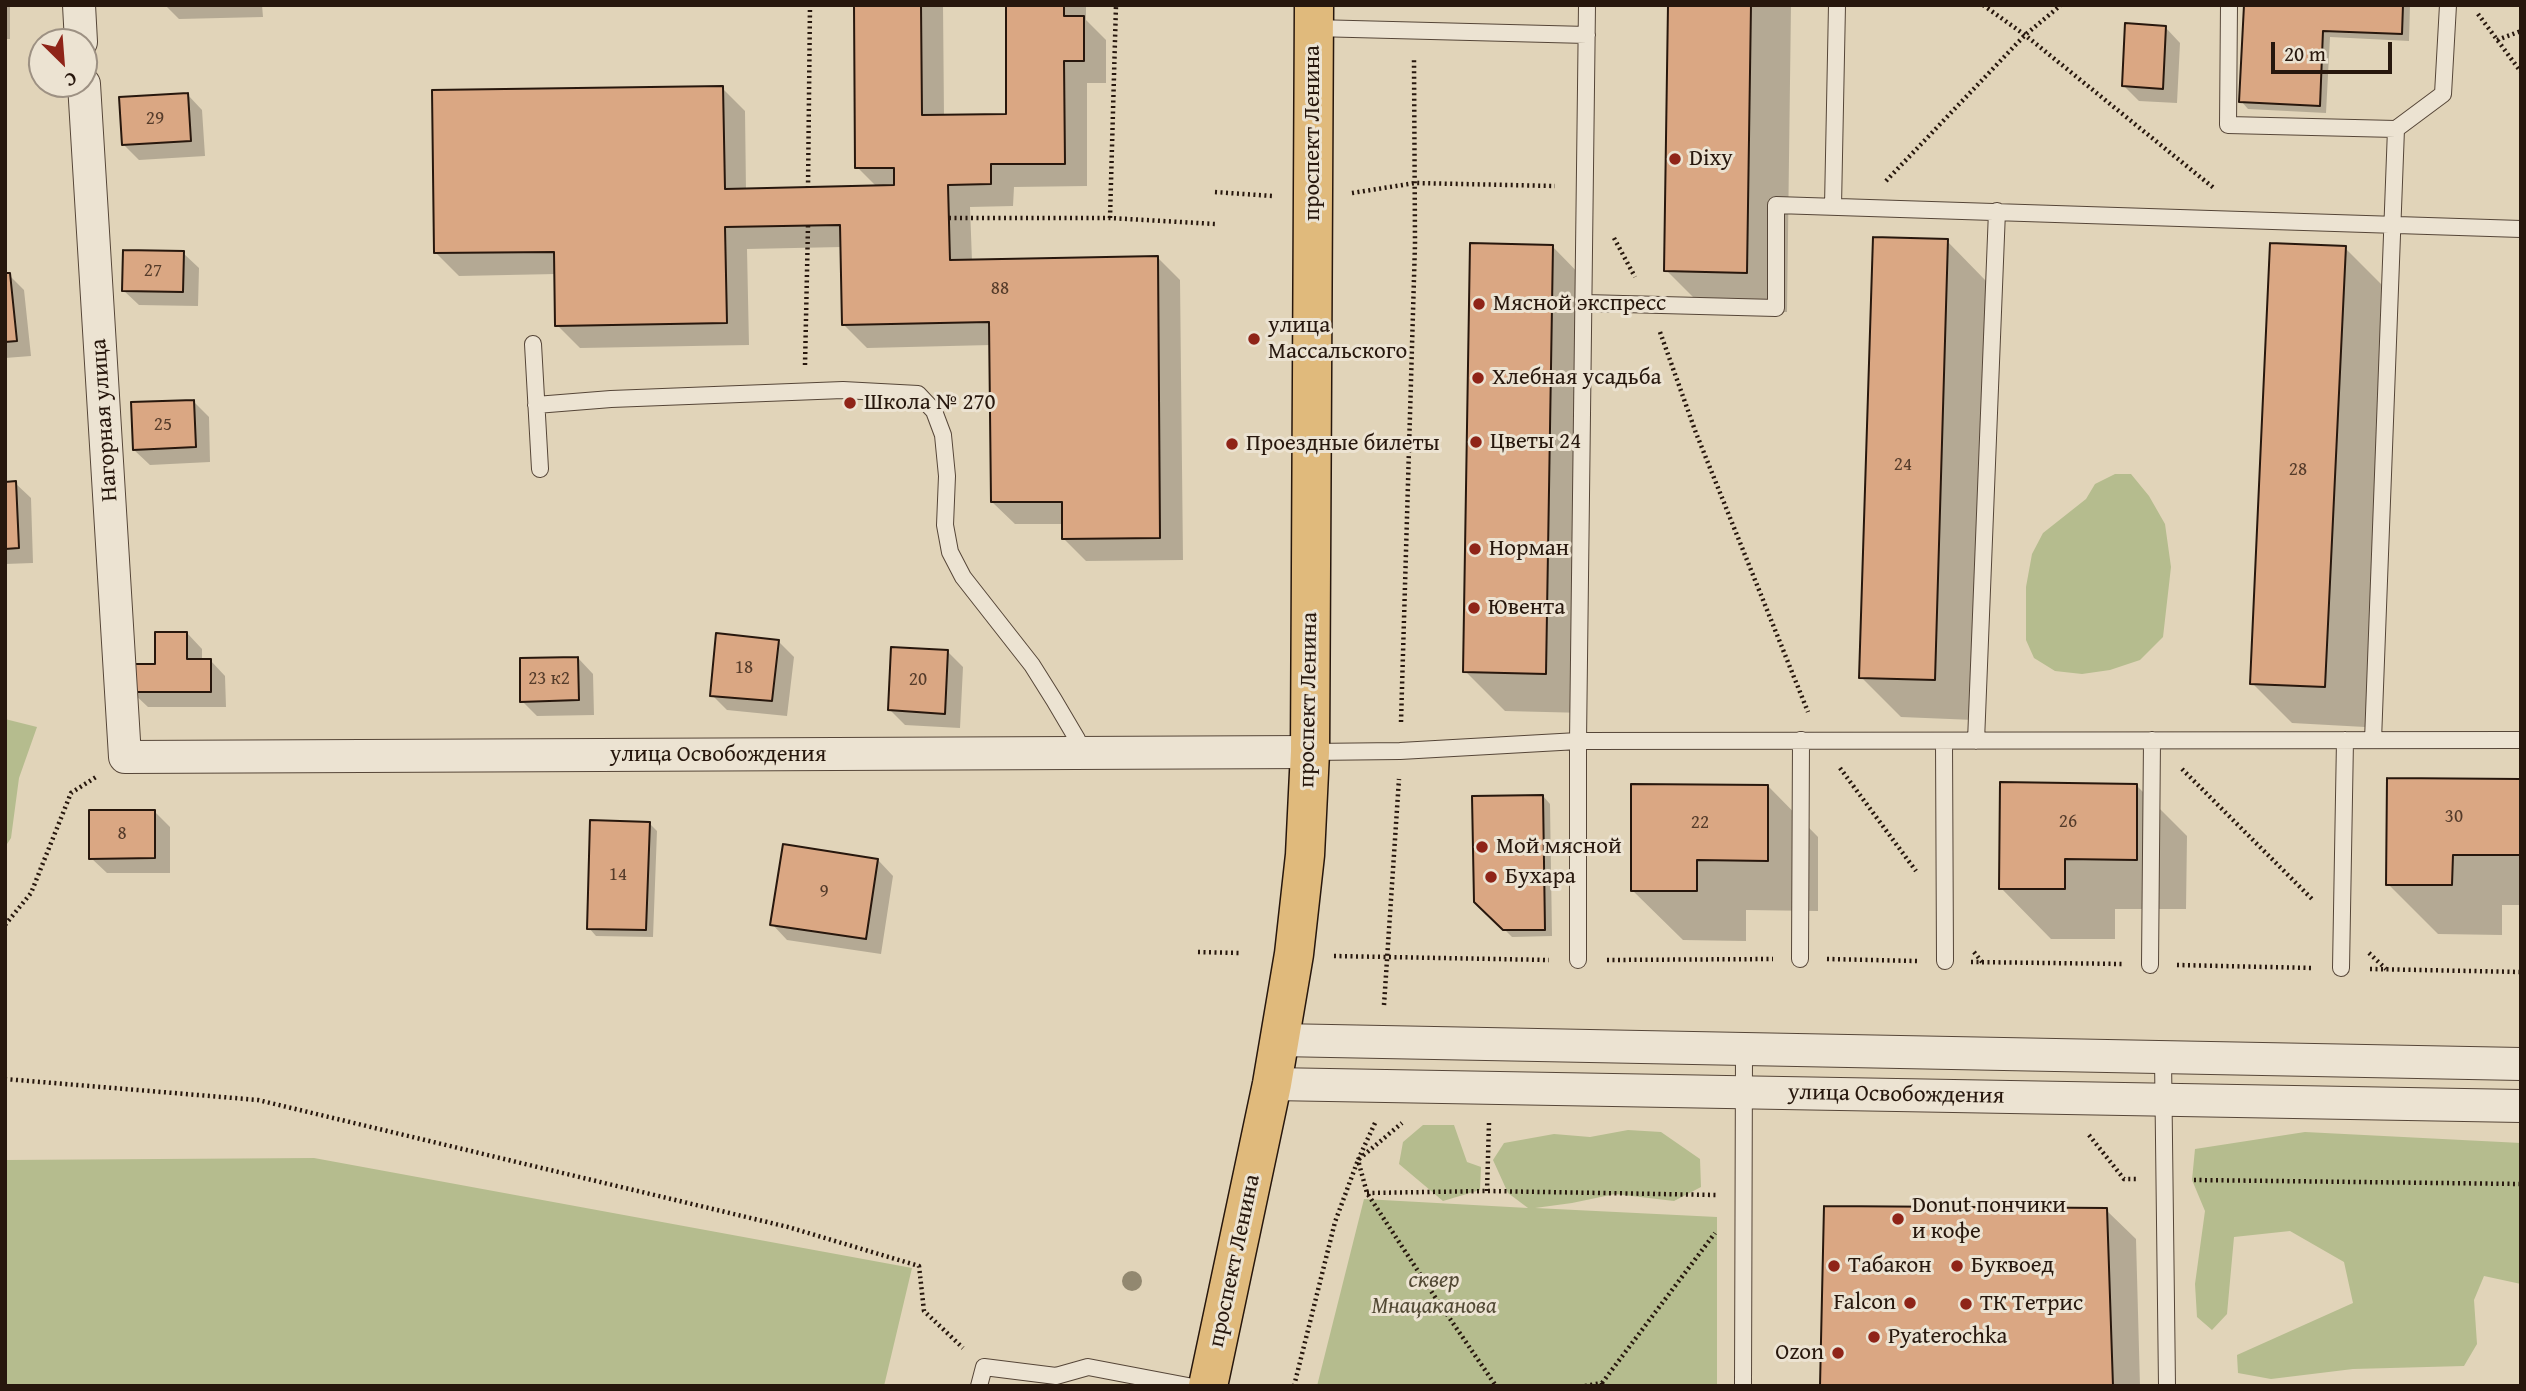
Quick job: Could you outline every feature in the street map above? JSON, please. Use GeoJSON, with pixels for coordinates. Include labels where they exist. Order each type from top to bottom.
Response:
{"type":"FeatureCollection","features":[{"type":"Feature","properties":{"kind":"main road","name":"проспект Ленина"},"geometry":{"type":"LineString","coordinates":[[1208,1386],[1272,1084],[1300,907],[1310,752],[1314,16]]}},
{"type":"Feature","properties":{"kind":"street"},"geometry":{"type":"LineString","coordinates":[[79,5],[80,28]]}},
{"type":"Feature","properties":{"kind":"street","name":"Нагорная улица"},"geometry":{"type":"LineString","coordinates":[[85,98],[125,757]]}},
{"type":"Feature","properties":{"kind":"street","name":"улица Освобождения"},"geometry":{"type":"LineString","coordinates":[[125,757],[1310,752]]}},
{"type":"Feature","properties":{"kind":"street","name":"улица Освобождения"},"geometry":{"type":"LineString","coordinates":[[1279,1040],[2521,1063]]}},
{"type":"Feature","properties":{"kind":"street","name":"улица Освобождения"},"geometry":{"type":"LineString","coordinates":[[1272,1084],[2521,1106]]}},
{"type":"Feature","properties":{"kind":"lane"},"geometry":{"type":"LineString","coordinates":[[1578,960],[1587,5]]}},
{"type":"Feature","properties":{"kind":"lane"},"geometry":{"type":"LineString","coordinates":[[1833,206],[1838,5]]}},
{"type":"Feature","properties":{"kind":"lane"},"geometry":{"type":"LineString","coordinates":[[2229,5],[2228,125],[2396,129],[2442,93],[2448,5]]}},
{"type":"Feature","properties":{"kind":"lane"},"geometry":{"type":"LineString","coordinates":[[1314,16],[1414,30],[1587,35]]}},
{"type":"Feature","properties":{"kind":"lane"},"geometry":{"type":"LineString","coordinates":[[2374,740],[2396,129]]}},
{"type":"Feature","properties":{"kind":"lane"},"geometry":{"type":"LineString","coordinates":[[1585,303],[1776,308],[1776,205],[2521,229]]}},
{"type":"Feature","properties":{"kind":"lane"},"geometry":{"type":"LineString","coordinates":[[1976,741],[1997,211]]}},
{"type":"Feature","properties":{"kind":"lane"},"geometry":{"type":"LineString","coordinates":[[533,344],[540,469]]}},
{"type":"Feature","properties":{"kind":"lane"},"geometry":{"type":"LineString","coordinates":[[536,405],[805,391],[918,394],[934,411],[943,435],[947,476],[945,525],[950,552],[963,577],[1032,665],[1077,739],[1078,754]]}},
{"type":"Feature","properties":{"kind":"lane"},"geometry":{"type":"LineString","coordinates":[[1800,959],[1801,740]]}},
{"type":"Feature","properties":{"kind":"lane"},"geometry":{"type":"LineString","coordinates":[[2150,965],[2152,740]]}},
{"type":"Feature","properties":{"kind":"lane"},"geometry":{"type":"LineString","coordinates":[[2341,968],[2345,740]]}},
{"type":"Feature","properties":{"kind":"lane"},"geometry":{"type":"LineString","coordinates":[[1310,752],[1400,751],[1578,741],[2521,740]]}},
{"type":"Feature","properties":{"kind":"lane"},"geometry":{"type":"LineString","coordinates":[[1944,741],[1945,961]]}},
{"type":"Feature","properties":{"kind":"lane"},"geometry":{"type":"LineString","coordinates":[[1743,1386],[1744,1050]]}},
{"type":"Feature","properties":{"kind":"lane"},"geometry":{"type":"LineString","coordinates":[[2164,1058],[2167,1386]]}},
{"type":"Feature","properties":{"kind":"lane"},"geometry":{"type":"LineString","coordinates":[[979,1386],[984,1367],[1056,1376],[1088,1367],[1188,1386]]}},
{"type":"Feature","properties":{"kind":"path"},"geometry":{"type":"LineString","coordinates":[[808,188],[810,5]]}},
{"type":"Feature","properties":{"kind":"path"},"geometry":{"type":"LineString","coordinates":[[1110,218],[1116,5]]}},
{"type":"Feature","properties":{"kind":"path"},"geometry":{"type":"LineString","coordinates":[[1983,5],[2025,35],[2253,220]]}},
{"type":"Feature","properties":{"kind":"path"},"geometry":{"type":"LineString","coordinates":[[1861,207],[2025,35],[2061,5]]}},
{"type":"Feature","properties":{"kind":"path"},"geometry":{"type":"LineString","coordinates":[[2471,5],[2521,72]]}},
{"type":"Feature","properties":{"kind":"path"},"geometry":{"type":"LineString","coordinates":[[1384,1010],[1400,751],[1415,244],[1414,30]]}},
{"type":"Feature","properties":{"kind":"path"},"geometry":{"type":"LineString","coordinates":[[2497,40],[2521,32]]}},
{"type":"Feature","properties":{"kind":"path"},"geometry":{"type":"LineString","coordinates":[[949,218],[1110,218],[1215,224]]}},
{"type":"Feature","properties":{"kind":"path"},"geometry":{"type":"LineString","coordinates":[[805,391],[808,226]]}},
{"type":"Feature","properties":{"kind":"path"},"geometry":{"type":"LineString","coordinates":[[1658,326],[1696,433],[1811,720]]}},
{"type":"Feature","properties":{"kind":"path"},"geometry":{"type":"LineString","coordinates":[[2152,740],[2386,969]]}},
{"type":"Feature","properties":{"kind":"path"},"geometry":{"type":"LineString","coordinates":[[5,925],[31,893],[71,793],[125,757]]}},
{"type":"Feature","properties":{"kind":"path"},"geometry":{"type":"LineString","coordinates":[[1833,759],[1982,962]]}},
{"type":"Feature","properties":{"kind":"path"},"geometry":{"type":"LineString","coordinates":[[1198,953],[1240,953]]}},
{"type":"Feature","properties":{"kind":"path"},"geometry":{"type":"LineString","coordinates":[[1323,956],[1387,958]]}},
{"type":"Feature","properties":{"kind":"path"},"geometry":{"type":"LineString","coordinates":[[5,1079],[258,1100],[814,1235],[919,1266],[924,1311],[984,1367]]}},
{"type":"Feature","properties":{"kind":"path"},"geometry":{"type":"LineString","coordinates":[[1294,1386],[1335,1222],[1377,1116]]}},
{"type":"Feature","properties":{"kind":"path"},"geometry":{"type":"LineString","coordinates":[[1358,1160],[1405,1121]]}},
{"type":"Feature","properties":{"kind":"path"},"geometry":{"type":"LineString","coordinates":[[1487,1191],[1489,1122],[1502,1123]]}},
{"type":"Feature","properties":{"kind":"path"},"geometry":{"type":"LineString","coordinates":[[2084,1127],[2124,1179],[2521,1184]]}},
{"type":"Feature","properties":{"kind":"path"},"geometry":{"type":"LineString","coordinates":[[1358,1160],[1367,1193],[1496,1386]]}},
{"type":"Feature","properties":{"kind":"path"},"geometry":{"type":"LineString","coordinates":[[1367,1193],[1487,1191],[1742,1195]]}},
{"type":"Feature","properties":{"kind":"path"},"geometry":{"type":"LineString","coordinates":[[1585,1386],[1602,1384],[1742,1195]]}},
{"type":"Feature","properties":{"kind":"green space"},"geometry":{"type":"Polygon","coordinates":[[[2115,474],[2131,474],[2149,496],[2165,524],[2171,567],[2163,637],[2140,660],[2110,670],[2082,674],[2055,671],[2034,658],[2026,640],[2026,587],[2032,554],[2043,533],[2086,499],[2095,484],[2115,474]]]}},
{"type":"Feature","properties":{"kind":"green space"},"geometry":{"type":"Polygon","coordinates":[[[5,719],[37,727],[19,778],[11,838],[5,847],[5,719]]]}},
{"type":"Feature","properties":{"kind":"green space"},"geometry":{"type":"Polygon","coordinates":[[[1423,1125],[1454,1125],[1467,1162],[1481,1167],[1480,1190],[1443,1201],[1399,1164],[1403,1142],[1423,1125]]]}},
{"type":"Feature","properties":{"kind":"green space","name":"сквер Мнацаканова"},"geometry":{"type":"Polygon","coordinates":[[[1628,1130],[1661,1132],[1700,1159],[1701,1187],[1674,1201],[1615,1194],[1535,1208],[1717,1217],[1717,1386],[1317,1386],[1364,1199],[1528,1208],[1508,1193],[1493,1160],[1504,1143],[1554,1134],[1590,1137],[1628,1130]]]}},
{"type":"Feature","properties":{"kind":"green space"},"geometry":{"type":"Polygon","coordinates":[[[2305,1132],[2521,1143],[2521,1284],[2484,1276],[2474,1300],[2477,1344],[2464,1366],[2353,1369],[2271,1379],[2238,1373],[2237,1355],[2353,1303],[2344,1262],[2290,1231],[2234,1237],[2227,1314],[2212,1330],[2197,1317],[2195,1284],[2205,1211],[2192,1180],[2195,1149],[2305,1132]]]}},
{"type":"Feature","properties":{"kind":"green space"},"geometry":{"type":"Polygon","coordinates":[[[314,1158],[912,1268],[884,1386],[5,1386],[5,1160],[314,1158]]]}},
{"type":"Feature","properties":{"kind":"building"},"geometry":{"type":"Polygon","coordinates":[[[854,5],[921,5],[922,115],[1006,114],[1006,5],[1064,5],[1064,16],[1084,16],[1084,61],[1064,61],[1065,164],[991,164],[991,184],[948,185],[950,260],[1158,256],[1160,538],[1062,539],[1062,502],[991,502],[989,322],[842,325],[840,225],[725,227],[727,323],[555,326],[554,252],[434,253],[432,90],[723,86],[725,189],[894,185],[894,168],[855,168],[854,5]]]}},
{"type":"Feature","properties":{"kind":"building"},"geometry":{"type":"Polygon","coordinates":[[[1668,5],[1751,5],[1747,273],[1664,271],[1668,5]]]}},
{"type":"Feature","properties":{"kind":"building"},"geometry":{"type":"Polygon","coordinates":[[[2244,5],[2403,5],[2402,34],[2323,31],[2320,106],[2239,102],[2244,5]]]}},
{"type":"Feature","properties":{"kind":"building"},"geometry":{"type":"Polygon","coordinates":[[[2125,23],[2166,26],[2163,89],[2122,86],[2125,23]]]}},
{"type":"Feature","properties":{"kind":"building"},"geometry":{"type":"Polygon","coordinates":[[[188,93],[191,141],[122,145],[119,97],[188,93]]]}},
{"type":"Feature","properties":{"kind":"building"},"geometry":{"type":"Polygon","coordinates":[[[1873,237],[1948,239],[1935,680],[1859,678],[1873,237]]]}},
{"type":"Feature","properties":{"kind":"building"},"geometry":{"type":"Polygon","coordinates":[[[1470,243],[1553,245],[1546,674],[1463,672],[1470,243]]]}},
{"type":"Feature","properties":{"kind":"building"},"geometry":{"type":"Polygon","coordinates":[[[2270,243],[2346,246],[2325,687],[2250,684],[2270,243]]]}},
{"type":"Feature","properties":{"kind":"building"},"geometry":{"type":"Polygon","coordinates":[[[123,250],[184,251],[183,292],[122,291],[123,250]]]}},
{"type":"Feature","properties":{"kind":"building"},"geometry":{"type":"Polygon","coordinates":[[[5,273],[10,273],[17,341],[5,342],[5,273]]]}},
{"type":"Feature","properties":{"kind":"building"},"geometry":{"type":"Polygon","coordinates":[[[194,400],[196,447],[133,450],[131,402],[194,400]]]}},
{"type":"Feature","properties":{"kind":"building"},"geometry":{"type":"Polygon","coordinates":[[[16,481],[19,548],[5,549],[5,482],[16,481]]]}},
{"type":"Feature","properties":{"kind":"building"},"geometry":{"type":"Polygon","coordinates":[[[155,632],[187,632],[187,659],[211,659],[211,692],[130,692],[130,664],[155,664],[155,632]]]}},
{"type":"Feature","properties":{"kind":"building"},"geometry":{"type":"Polygon","coordinates":[[[716,633],[779,640],[772,701],[710,696],[716,633]]]}},
{"type":"Feature","properties":{"kind":"building"},"geometry":{"type":"Polygon","coordinates":[[[891,647],[948,650],[945,714],[888,710],[891,647]]]}},
{"type":"Feature","properties":{"kind":"building"},"geometry":{"type":"Polygon","coordinates":[[[578,657],[579,700],[520,702],[520,658],[578,657]]]}},
{"type":"Feature","properties":{"kind":"building"},"geometry":{"type":"Polygon","coordinates":[[[2387,778],[2521,779],[2521,855],[2453,855],[2452,885],[2386,885],[2387,778]]]}},
{"type":"Feature","properties":{"kind":"building"},"geometry":{"type":"Polygon","coordinates":[[[2000,782],[2137,784],[2137,860],[2065,859],[2065,889],[1999,889],[2000,782]]]}},
{"type":"Feature","properties":{"kind":"building"},"geometry":{"type":"Polygon","coordinates":[[[1631,784],[1768,785],[1768,861],[1697,860],[1697,891],[1631,891],[1631,784]]]}},
{"type":"Feature","properties":{"kind":"building"},"geometry":{"type":"Polygon","coordinates":[[[1543,795],[1545,930],[1503,930],[1474,902],[1472,796],[1543,795]]]}},
{"type":"Feature","properties":{"kind":"building"},"geometry":{"type":"Polygon","coordinates":[[[89,810],[155,810],[155,858],[89,859],[89,810]]]}},
{"type":"Feature","properties":{"kind":"building"},"geometry":{"type":"Polygon","coordinates":[[[590,820],[650,822],[646,930],[587,929],[590,820]]]}},
{"type":"Feature","properties":{"kind":"building"},"geometry":{"type":"Polygon","coordinates":[[[783,844],[878,859],[866,939],[770,925],[783,844]]]}},
{"type":"Feature","properties":{"kind":"building","name":"ТК Тетрис"},"geometry":{"type":"Polygon","coordinates":[[[1824,1206],[2107,1208],[2113,1386],[1820,1386],[1824,1206]]]}},
{"type":"Feature","properties":{"kind":"place","name":"Dixy"},"geometry":{"type":"Point","coordinates":[1675,159]}},
{"type":"Feature","properties":{"kind":"place","name":"Мясной экспресс"},"geometry":{"type":"Point","coordinates":[1479,304]}},
{"type":"Feature","properties":{"kind":"place","name":"улица Массальского"},"geometry":{"type":"Point","coordinates":[1254,339]}},
{"type":"Feature","properties":{"kind":"place","name":"Хлебная усадьба"},"geometry":{"type":"Point","coordinates":[1478,378]}},
{"type":"Feature","properties":{"kind":"place","name":"Школа № 270"},"geometry":{"type":"Point","coordinates":[850,403]}},
{"type":"Feature","properties":{"kind":"place","name":"Цветы 24"},"geometry":{"type":"Point","coordinates":[1476,442]}},
{"type":"Feature","properties":{"kind":"place","name":"Проездные билеты"},"geometry":{"type":"Point","coordinates":[1232,444]}},
{"type":"Feature","properties":{"kind":"place","name":"Норман"},"geometry":{"type":"Point","coordinates":[1475,549]}},
{"type":"Feature","properties":{"kind":"place","name":"Ювента"},"geometry":{"type":"Point","coordinates":[1474,608]}},
{"type":"Feature","properties":{"kind":"place","name":"Мой мясной"},"geometry":{"type":"Point","coordinates":[1482,847]}},
{"type":"Feature","properties":{"kind":"place","name":"Бухара"},"geometry":{"type":"Point","coordinates":[1491,877]}},
{"type":"Feature","properties":{"kind":"place","name":"Donut пончики и кофе"},"geometry":{"type":"Point","coordinates":[1898,1219]}},
{"type":"Feature","properties":{"kind":"place","name":"Табакон"},"geometry":{"type":"Point","coordinates":[1834,1266]}},
{"type":"Feature","properties":{"kind":"place","name":"Буквоед"},"geometry":{"type":"Point","coordinates":[1957,1266]}},
{"type":"Feature","properties":{"kind":"place","name":"Falcon"},"geometry":{"type":"Point","coordinates":[1910,1303]}},
{"type":"Feature","properties":{"kind":"place","name":"ТК Тетрис"},"geometry":{"type":"Point","coordinates":[1966,1304]}},
{"type":"Feature","properties":{"kind":"place","name":"Pyaterochka"},"geometry":{"type":"Point","coordinates":[1874,1337]}},
{"type":"Feature","properties":{"kind":"place","name":"Ozon"},"geometry":{"type":"Point","coordinates":[1838,1353]}}]}
